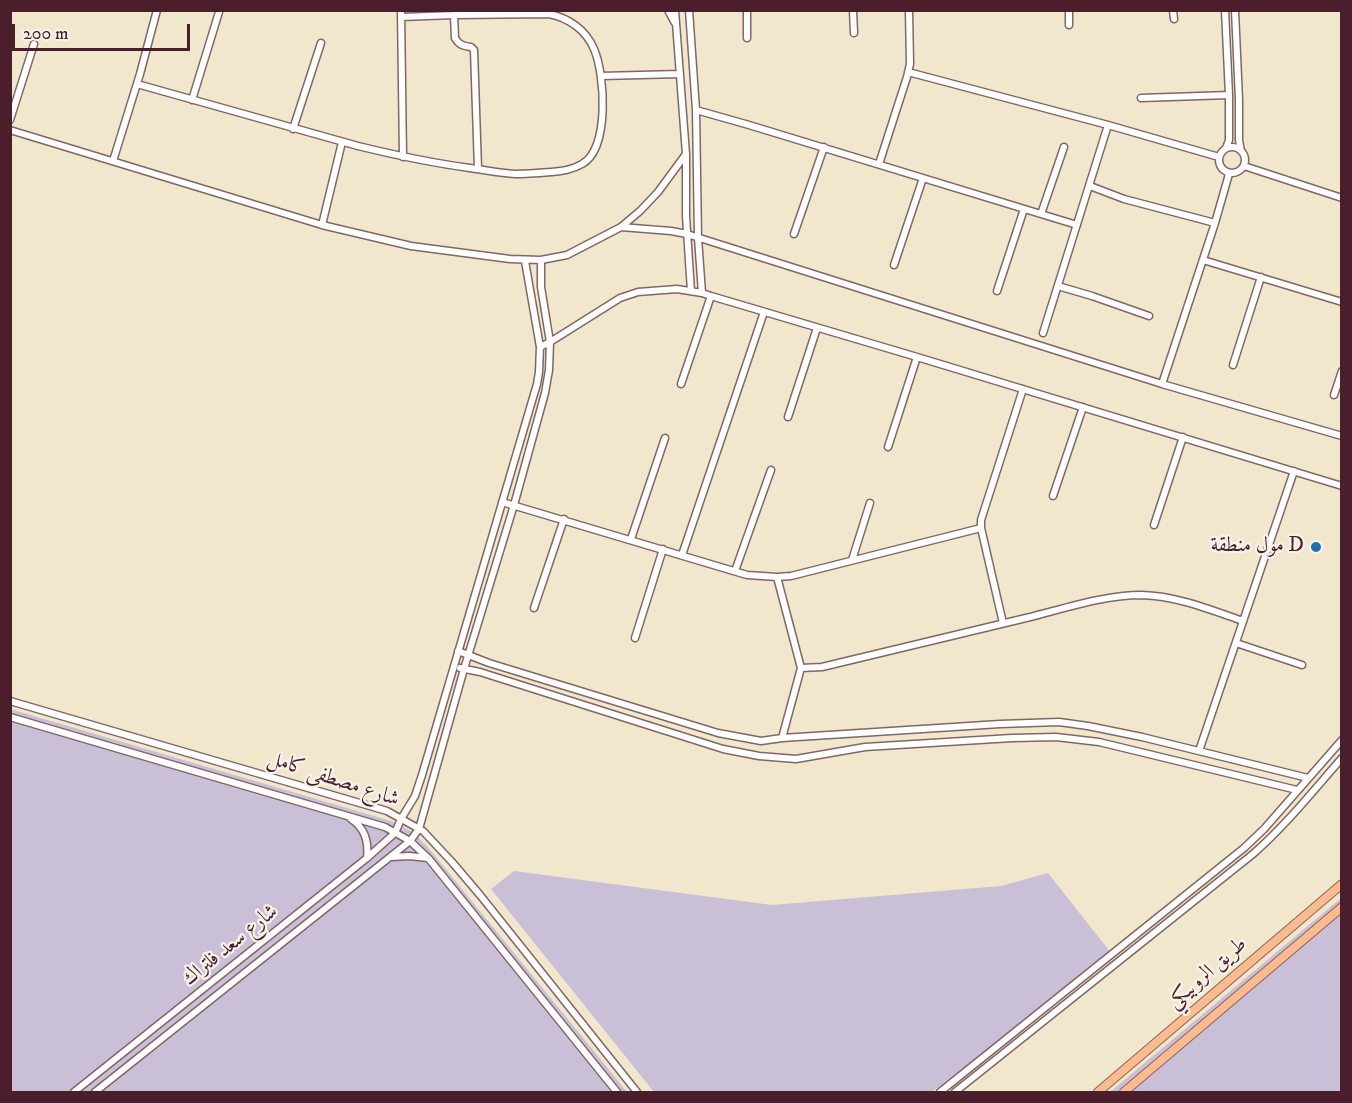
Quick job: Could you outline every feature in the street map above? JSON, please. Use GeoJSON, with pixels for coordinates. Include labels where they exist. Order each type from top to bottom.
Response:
{"type":"FeatureCollection","features":[{"type":"Feature","properties":{"kind":"main road","name":"طريق الروبيكي"},"geometry":{"type":"LineString","coordinates":[[1098,1092],[1341,884]]}},
{"type":"Feature","properties":{"kind":"main road","name":"طريق الروبيكي"},"geometry":{"type":"LineString","coordinates":[[1124,1092],[1341,907]]}},
{"type":"Feature","properties":{"kind":"street"},"geometry":{"type":"LineString","coordinates":[[113,161],[137,84],[156,10]]}},
{"type":"Feature","properties":{"kind":"street"},"geometry":{"type":"LineString","coordinates":[[668,10],[676,26]]}},
{"type":"Feature","properties":{"kind":"street"},"geometry":{"type":"LineString","coordinates":[[675,10],[686,154],[687,234],[691,291]]}},
{"type":"Feature","properties":{"kind":"street"},"geometry":{"type":"LineString","coordinates":[[688,10],[696,110],[698,238],[702,293]]}},
{"type":"Feature","properties":{"kind":"street"},"geometry":{"type":"LineString","coordinates":[[747,10],[747,38]]}},
{"type":"Feature","properties":{"kind":"street"},"geometry":{"type":"LineString","coordinates":[[853,10],[854,33]]}},
{"type":"Feature","properties":{"kind":"street"},"geometry":{"type":"LineString","coordinates":[[879,164],[908,72],[909,10]]}},
{"type":"Feature","properties":{"kind":"street"},"geometry":{"type":"LineString","coordinates":[[1069,10],[1069,25]]}},
{"type":"Feature","properties":{"kind":"street"},"geometry":{"type":"LineString","coordinates":[[1173,10],[1174,19]]}},
{"type":"Feature","properties":{"kind":"street"},"geometry":{"type":"LineString","coordinates":[[1225,10],[1229,96],[1229,140],[1226,148]]}},
{"type":"Feature","properties":{"kind":"street"},"geometry":{"type":"LineString","coordinates":[[1234,10],[1239,140],[1244,155],[1244,166],[1241,170],[1229,174],[1220,168],[1218,162],[1221,152],[1231,147],[1241,151]]}},
{"type":"Feature","properties":{"kind":"street"},"geometry":{"type":"LineString","coordinates":[[192,100],[219,12]]}},
{"type":"Feature","properties":{"kind":"street"},"geometry":{"type":"LineString","coordinates":[[137,84],[293,129],[403,157],[517,174],[566,170],[590,158],[597,143],[603,118],[601,76],[594,49],[583,32],[559,16],[401,14],[403,157]]}},
{"type":"Feature","properties":{"kind":"street"},"geometry":{"type":"LineString","coordinates":[[454,15],[457,42],[463,46],[471,46],[474,50],[478,169]]}},
{"type":"Feature","properties":{"kind":"street"},"geometry":{"type":"LineString","coordinates":[[10,120],[34,44]]}},
{"type":"Feature","properties":{"kind":"street"},"geometry":{"type":"LineString","coordinates":[[293,129],[321,44]]}},
{"type":"Feature","properties":{"kind":"street"},"geometry":{"type":"LineString","coordinates":[[908,72],[1219,157]]}},
{"type":"Feature","properties":{"kind":"street"},"geometry":{"type":"LineString","coordinates":[[601,76],[680,74]]}},
{"type":"Feature","properties":{"kind":"street"},"geometry":{"type":"LineString","coordinates":[[1141,98],[1229,96]]}},
{"type":"Feature","properties":{"kind":"street"},"geometry":{"type":"LineString","coordinates":[[696,110],[1077,225]]}},
{"type":"Feature","properties":{"kind":"street"},"geometry":{"type":"LineString","coordinates":[[1043,333],[1108,125]]}},
{"type":"Feature","properties":{"kind":"street"},"geometry":{"type":"LineString","coordinates":[[10,130],[322,225],[411,246],[525,261],[567,255],[621,227],[658,192],[686,154]]}},
{"type":"Feature","properties":{"kind":"street"},"geometry":{"type":"LineString","coordinates":[[322,225],[342,142]]}},
{"type":"Feature","properties":{"kind":"street"},"geometry":{"type":"LineString","coordinates":[[794,234],[824,147]]}},
{"type":"Feature","properties":{"kind":"street"},"geometry":{"type":"LineString","coordinates":[[1041,214],[1064,147]]}},
{"type":"Feature","properties":{"kind":"street"},"geometry":{"type":"LineString","coordinates":[[1244,166],[1341,198]]}},
{"type":"Feature","properties":{"kind":"street"},"geometry":{"type":"LineString","coordinates":[[1162,384],[1229,174]]}},
{"type":"Feature","properties":{"kind":"street"},"geometry":{"type":"LineString","coordinates":[[894,265],[923,178]]}},
{"type":"Feature","properties":{"kind":"street"},"geometry":{"type":"LineString","coordinates":[[1090,186],[1124,199],[1215,223]]}},
{"type":"Feature","properties":{"kind":"street"},"geometry":{"type":"LineString","coordinates":[[997,291],[1024,209]]}},
{"type":"Feature","properties":{"kind":"street"},"geometry":{"type":"LineString","coordinates":[[621,227],[687,234],[1162,384],[1341,436]]}},
{"type":"Feature","properties":{"kind":"street"},"geometry":{"type":"LineString","coordinates":[[419,829],[545,393],[550,342],[540,280],[541,260]]}},
{"type":"Feature","properties":{"kind":"street"},"geometry":{"type":"LineString","coordinates":[[1203,260],[1341,302]]}},
{"type":"Feature","properties":{"kind":"street","name":"شارع سعد فلتراك"},"geometry":{"type":"LineString","coordinates":[[74,1092],[367,858],[395,833],[415,796],[422,775],[537,384],[540,346],[525,261]]}},
{"type":"Feature","properties":{"kind":"street"},"geometry":{"type":"LineString","coordinates":[[1233,365],[1261,278]]}},
{"type":"Feature","properties":{"kind":"street"},"geometry":{"type":"LineString","coordinates":[[1058,286],[1149,316]]}},
{"type":"Feature","properties":{"kind":"street"},"geometry":{"type":"LineString","coordinates":[[540,346],[620,298],[638,292],[657,290],[691,291],[1341,486]]}},
{"type":"Feature","properties":{"kind":"street"},"geometry":{"type":"LineString","coordinates":[[681,384],[711,297]]}},
{"type":"Feature","properties":{"kind":"street"},"geometry":{"type":"LineString","coordinates":[[682,555],[764,312]]}},
{"type":"Feature","properties":{"kind":"street"},"geometry":{"type":"LineString","coordinates":[[788,417],[817,328]]}},
{"type":"Feature","properties":{"kind":"street"},"geometry":{"type":"LineString","coordinates":[[888,447],[917,357]]}},
{"type":"Feature","properties":{"kind":"street"},"geometry":{"type":"LineString","coordinates":[[1334,395],[1341,371]]}},
{"type":"Feature","properties":{"kind":"street"},"geometry":{"type":"LineString","coordinates":[[1002,623],[981,528],[983,513],[1023,389]]}},
{"type":"Feature","properties":{"kind":"street"},"geometry":{"type":"LineString","coordinates":[[1053,496],[1083,407]]}},
{"type":"Feature","properties":{"kind":"street"},"geometry":{"type":"LineString","coordinates":[[1154,525],[1183,437]]}},
{"type":"Feature","properties":{"kind":"street"},"geometry":{"type":"LineString","coordinates":[[631,539],[664,438]]}},
{"type":"Feature","properties":{"kind":"street"},"geometry":{"type":"LineString","coordinates":[[735,571],[771,470]]}},
{"type":"Feature","properties":{"kind":"street"},"geometry":{"type":"LineString","coordinates":[[1199,751],[1294,471]]}},
{"type":"Feature","properties":{"kind":"street"},"geometry":{"type":"LineString","coordinates":[[502,502],[747,575],[777,577],[791,576],[981,528]]}},
{"type":"Feature","properties":{"kind":"street"},"geometry":{"type":"LineString","coordinates":[[852,560],[870,503]]}},
{"type":"Feature","properties":{"kind":"street"},"geometry":{"type":"LineString","coordinates":[[534,608],[564,519]]}},
{"type":"Feature","properties":{"kind":"street"},"geometry":{"type":"LineString","coordinates":[[635,638],[663,549]]}},
{"type":"Feature","properties":{"kind":"street"},"geometry":{"type":"LineString","coordinates":[[777,577],[801,668],[782,738]]}},
{"type":"Feature","properties":{"kind":"street"},"geometry":{"type":"LineString","coordinates":[[801,668],[822,667],[1124,596],[1162,597],[1243,621]]}},
{"type":"Feature","properties":{"kind":"street"},"geometry":{"type":"LineString","coordinates":[[1236,644],[1302,664]]}},
{"type":"Feature","properties":{"kind":"street"},"geometry":{"type":"LineString","coordinates":[[458,651],[489,663],[718,733],[761,741],[1059,722],[1106,729],[1308,778]]}},
{"type":"Feature","properties":{"kind":"street"},"geometry":{"type":"LineString","coordinates":[[454,666],[480,672],[723,749],[759,756],[796,759],[865,747],[1056,737],[1099,742],[1297,790]]}},
{"type":"Feature","properties":{"kind":"street","name":"شارع مصطفى كامل"},"geometry":{"type":"LineString","coordinates":[[10,701],[387,811],[419,829],[438,846],[480,895],[637,1092]]}},
{"type":"Feature","properties":{"kind":"street","name":"شارع مصطفى كامل"},"geometry":{"type":"LineString","coordinates":[[10,717],[386,827],[410,841],[429,858],[617,1092]]}},
{"type":"Feature","properties":{"kind":"street"},"geometry":{"type":"LineString","coordinates":[[940,1092],[1244,848],[1264,829],[1341,740]]}},
{"type":"Feature","properties":{"kind":"street"},"geometry":{"type":"LineString","coordinates":[[956,1092],[1253,854],[1286,822],[1341,758]]}},
{"type":"Feature","properties":{"kind":"street"},"geometry":{"type":"LineString","coordinates":[[422,775],[433,778]]}},
{"type":"Feature","properties":{"kind":"street"},"geometry":{"type":"LineString","coordinates":[[348,817],[361,827],[365,834],[368,842],[367,858]]}},
{"type":"Feature","properties":{"kind":"street","name":"شارع سعد فلتراك"},"geometry":{"type":"LineString","coordinates":[[95,1092],[410,841],[419,829]]}},
{"type":"Feature","properties":{"kind":"street"},"geometry":{"type":"LineString","coordinates":[[390,857],[429,858]]}},
{"type":"Feature","properties":{"kind":"street"},"geometry":{"type":"LineString","coordinates":[[334,884],[343,895]]}},
{"type":"Feature","properties":{"kind":"street"},"geometry":{"type":"LineString","coordinates":[[320,895],[329,906]]}},
{"type":"Feature","properties":{"kind":"street"},"geometry":{"type":"LineString","coordinates":[[167,1018],[175,1028]]}},
{"type":"Feature","properties":{"kind":"street"},"geometry":{"type":"LineString","coordinates":[[155,1028],[163,1038]]}},
{"type":"Feature","properties":{"kind":"shaded area"},"geometry":{"type":"Polygon","coordinates":[[[10,709],[391,821],[413,832],[427,846],[627,1092],[11,1092],[10,709]]]}},
{"type":"Feature","properties":{"kind":"shaded area"},"geometry":{"type":"Polygon","coordinates":[[[514,871],[772,905],[1001,886],[1048,873],[1111,953],[932,1092],[654,1092],[491,889],[514,871]]]}},
{"type":"Feature","properties":{"kind":"shaded area"},"geometry":{"type":"Polygon","coordinates":[[[1341,898],[1341,1092],[1110,1092],[1341,898]]]}},
{"type":"Feature","properties":{"kind":"place","name":"مول منطقة D"},"geometry":{"type":"Point","coordinates":[1316,547]}}]}
